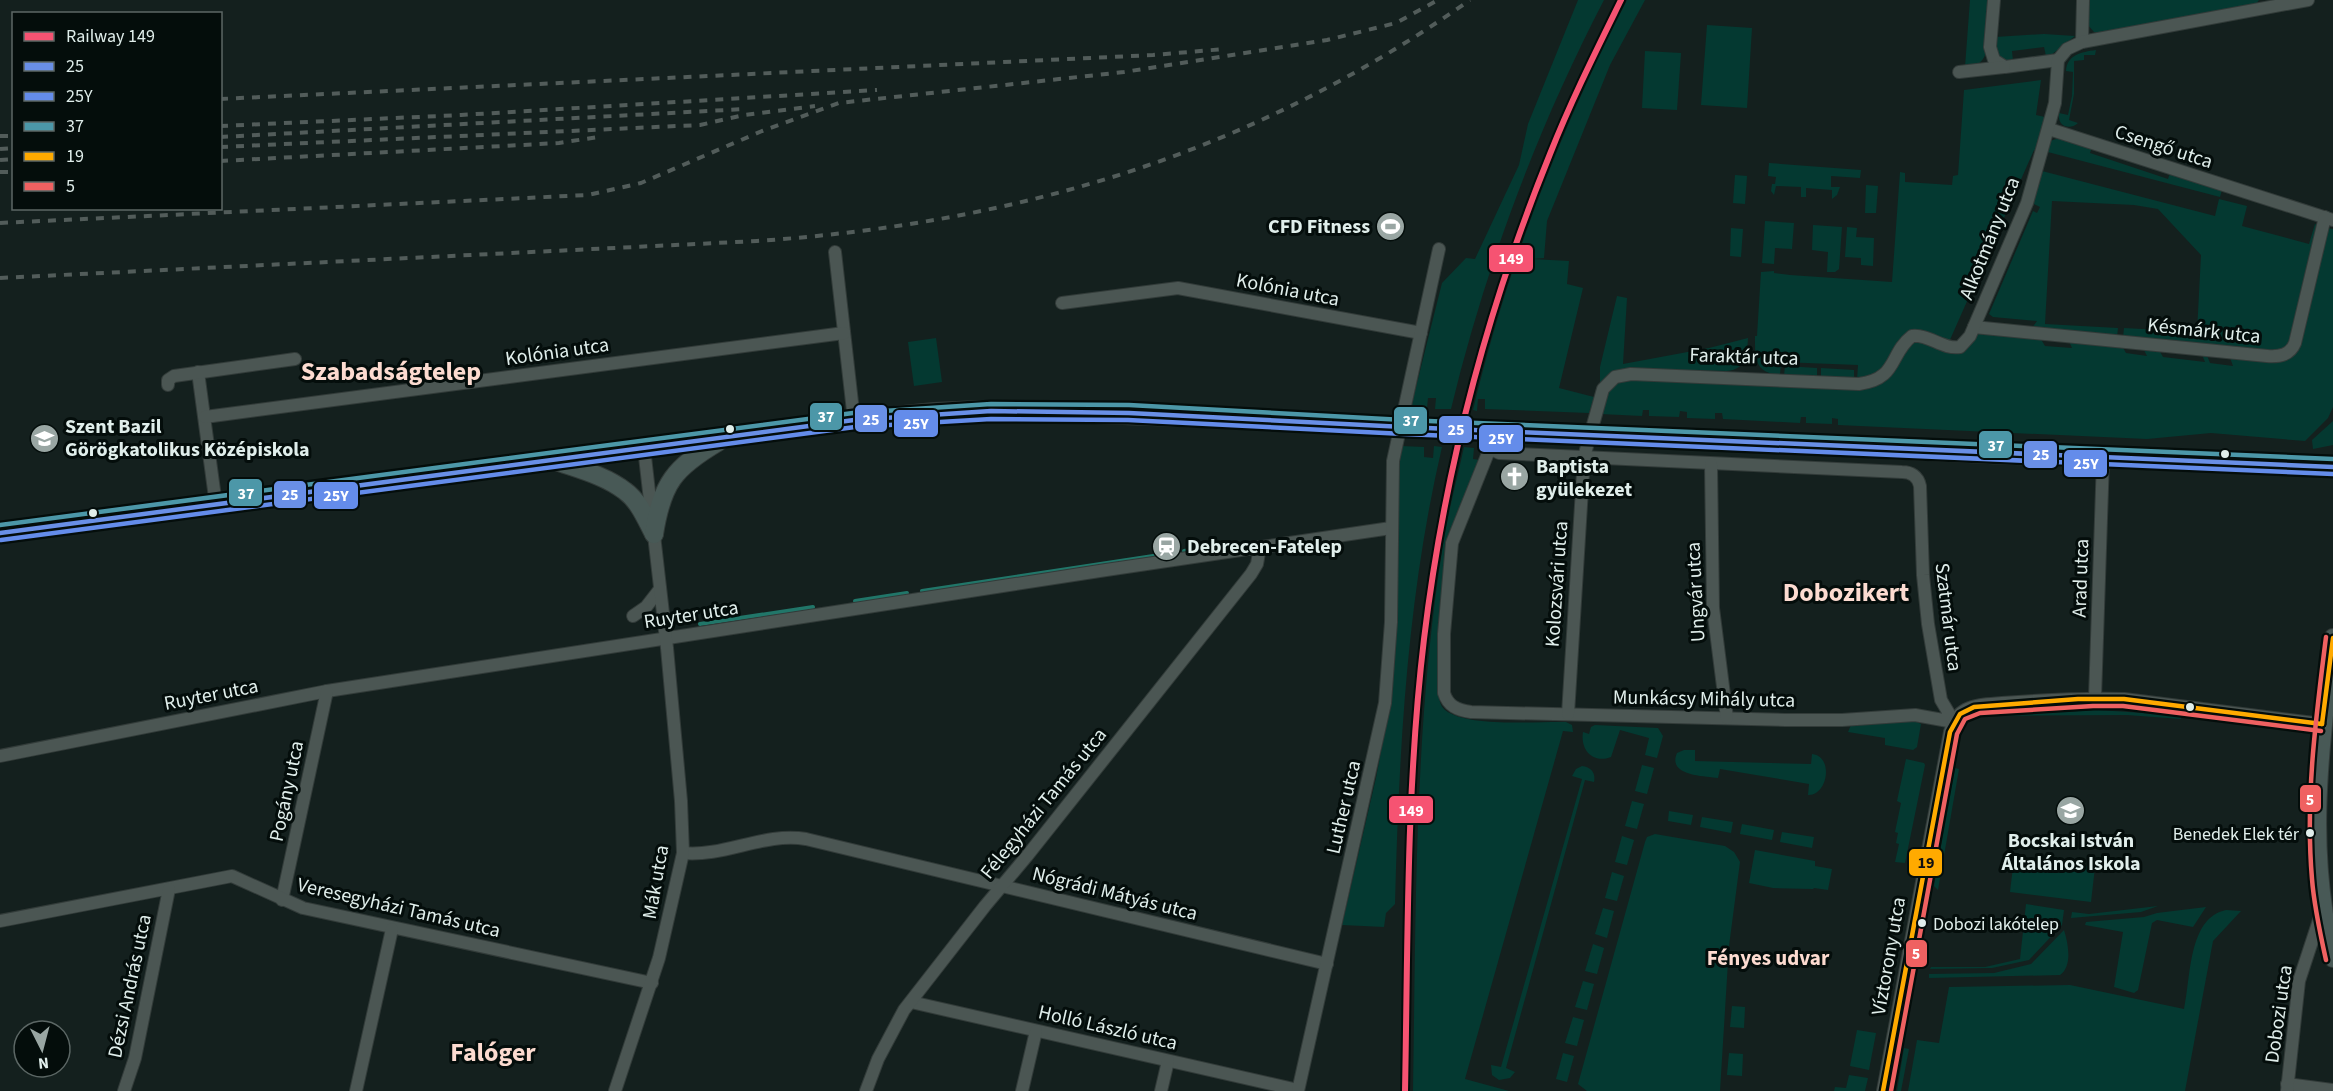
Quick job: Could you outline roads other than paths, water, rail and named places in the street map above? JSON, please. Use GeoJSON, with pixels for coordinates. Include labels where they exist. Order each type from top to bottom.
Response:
{"type":"FeatureCollection","features":[{"type":"Feature","properties":{"kind":"main road"},"geometry":{"type":"LineString","coordinates":[[0,533],[854,420],[979,410],[1074,412],[2333,468]]}},
{"type":"Feature","properties":{"kind":"main road"},"geometry":{"type":"LineString","coordinates":[[654,534],[659,504],[672,478],[694,457],[725,438]]}},
{"type":"Feature","properties":{"kind":"main road"},"geometry":{"type":"LineString","coordinates":[[553,460],[596,476],[626,491],[638,505],[654,534]]}},
{"type":"Feature","properties":{"kind":"main road"},"geometry":{"type":"LineString","coordinates":[[2333,638],[2322,724],[2315,816],[2317,875],[2333,958]]}},
{"type":"Feature","properties":{"kind":"street"},"geometry":{"type":"LineString","coordinates":[[1994,0],[1991,57],[2005,67]]}},
{"type":"Feature","properties":{"kind":"street"},"geometry":{"type":"LineString","coordinates":[[2082,42],[2083,0]]}},
{"type":"Feature","properties":{"kind":"street"},"geometry":{"type":"LineString","coordinates":[[2049,129],[2056,96],[2058,60],[2067,49],[2082,42],[2308,0]]}},
{"type":"Feature","properties":{"kind":"street"},"geometry":{"type":"LineString","coordinates":[[1959,72],[2058,60]]}},
{"type":"Feature","properties":{"kind":"street","name":"Csengő utca"},"geometry":{"type":"LineString","coordinates":[[2049,129],[2329,218]]}},
{"type":"Feature","properties":{"kind":"street","name":"Alkotmány utca"},"geometry":{"type":"LineString","coordinates":[[1974,327],[2027,203],[2049,129]]}},
{"type":"Feature","properties":{"kind":"street","name":"Késmárk utca"},"geometry":{"type":"LineString","coordinates":[[1974,327],[2267,356],[2283,355],[2291,351],[2295,343],[2329,218]]}},
{"type":"Feature","properties":{"kind":"street"},"geometry":{"type":"LineString","coordinates":[[1421,333],[1438,249]]}},
{"type":"Feature","properties":{"kind":"street"},"geometry":{"type":"LineString","coordinates":[[835,252],[854,420]]}},
{"type":"Feature","properties":{"kind":"street","name":"Kolónia utca"},"geometry":{"type":"LineString","coordinates":[[1062,303],[1178,288],[1421,333]]}},
{"type":"Feature","properties":{"kind":"street","name":"Faraktár utca"},"geometry":{"type":"LineString","coordinates":[[1584,457],[1601,393],[1608,381],[1619,375],[1750,378],[1862,384],[1885,374],[1912,336],[1920,336],[1955,348],[1966,342],[1974,327]]}},
{"type":"Feature","properties":{"kind":"street","name":"Kolónia utca"},"geometry":{"type":"LineString","coordinates":[[204,417],[844,333]]}},
{"type":"Feature","properties":{"kind":"street","name":"Luther utca"},"geometry":{"type":"LineString","coordinates":[[1298,1090],[1385,703],[1390,639],[1393,461],[1421,333]]}},
{"type":"Feature","properties":{"kind":"street"},"geometry":{"type":"LineString","coordinates":[[168,385],[171,377],[295,359]]}},
{"type":"Feature","properties":{"kind":"street"},"geometry":{"type":"LineString","coordinates":[[198,372],[216,505]]}},
{"type":"Feature","properties":{"kind":"street","name":"Mák utca"},"geometry":{"type":"LineString","coordinates":[[615,1091],[652,983],[672,908],[683,853],[681,801],[666,638],[644,448]]}},
{"type":"Feature","properties":{"kind":"street","name":"Munkácsy Mihály utca"},"geometry":{"type":"LineString","coordinates":[[1584,457],[1499,453],[1490,448],[1452,543],[1444,634],[1444,693],[1451,705],[1465,711],[1727,718],[1823,720],[1916,715],[1954,722]]}},
{"type":"Feature","properties":{"kind":"street"},"geometry":{"type":"LineString","coordinates":[[1584,457],[1711,464]]}},
{"type":"Feature","properties":{"kind":"street","name":"Kolozsvári utca"},"geometry":{"type":"LineString","coordinates":[[1568,714],[1584,457]]}},
{"type":"Feature","properties":{"kind":"street","name":"Arad utca"},"geometry":{"type":"LineString","coordinates":[[2095,699],[2103,459]]}},
{"type":"Feature","properties":{"kind":"street","name":"Szatmár utca"},"geometry":{"type":"LineString","coordinates":[[1711,464],[1902,472],[1917,477],[1920,486],[1923,575],[1928,624],[1941,700],[1954,722]]}},
{"type":"Feature","properties":{"kind":"street","name":"Ungvár utca"},"geometry":{"type":"LineString","coordinates":[[1711,464],[1713,608],[1727,718]]}},
{"type":"Feature","properties":{"kind":"street","name":"Ruyter utca"},"geometry":{"type":"LineString","coordinates":[[0,756],[327,691],[1391,528]]}},
{"type":"Feature","properties":{"kind":"street","name":"Félegyházi Tamás utca"},"geometry":{"type":"LineString","coordinates":[[866,1091],[882,1050],[910,1002],[1251,574],[1257,564],[1260,547]]}},
{"type":"Feature","properties":{"kind":"street"},"geometry":{"type":"LineString","coordinates":[[633,616],[646,607],[660,589]]}},
{"type":"Feature","properties":{"kind":"street","name":"Pogány utca"},"geometry":{"type":"LineString","coordinates":[[282,900],[327,691]]}},
{"type":"Feature","properties":{"kind":"street"},"geometry":{"type":"LineString","coordinates":[[1954,722],[1965,710],[1982,705],[2095,699],[2153,702],[2322,724]]}},
{"type":"Feature","properties":{"kind":"street","name":"Víztorony utca"},"geometry":{"type":"LineString","coordinates":[[1883,1091],[1944,762],[1954,722]]}},
{"type":"Feature","properties":{"kind":"street","name":"Nógrádi Mátyás utca"},"geometry":{"type":"LineString","coordinates":[[683,853],[701,853],[766,839],[793,837],[1327,964]]}},
{"type":"Feature","properties":{"kind":"street","name":"Veresegyházi Tamás utca"},"geometry":{"type":"LineString","coordinates":[[0,921],[232,876],[303,908],[652,983]]}},
{"type":"Feature","properties":{"kind":"street","name":"Dézsi András utca"},"geometry":{"type":"LineString","coordinates":[[124,1091],[135,1058],[169,889]]}},
{"type":"Feature","properties":{"kind":"street","name":"Dobozi utca"},"geometry":{"type":"LineString","coordinates":[[2287,1088],[2298,981],[2323,909]]}},
{"type":"Feature","properties":{"kind":"street"},"geometry":{"type":"LineString","coordinates":[[356,1091],[393,929]]}},
{"type":"Feature","properties":{"kind":"street","name":"Holló László utca"},"geometry":{"type":"LineString","coordinates":[[910,1002],[1298,1090]]}},
{"type":"Feature","properties":{"kind":"street"},"geometry":{"type":"LineString","coordinates":[[1022,1091],[1036,1031]]}},
{"type":"Feature","properties":{"kind":"street"},"geometry":{"type":"LineString","coordinates":[[1161,1091],[1168,1061]]}},
{"type":"Feature","properties":{"kind":"street"},"geometry":{"type":"LineString","coordinates":[[2287,1088],[2333,1090]]}},
{"type":"Feature","properties":{"kind":"waterway"},"geometry":{"type":"LineString","coordinates":[[1184,551],[1229,544]]}},
{"type":"Feature","properties":{"kind":"waterway"},"geometry":{"type":"LineString","coordinates":[[922,591],[1173,553]]}},
{"type":"Feature","properties":{"kind":"waterway"},"geometry":{"type":"LineString","coordinates":[[855,601],[907,593]]}},
{"type":"Feature","properties":{"kind":"waterway"},"geometry":{"type":"LineString","coordinates":[[700,624],[813,607]]}},
{"type":"Feature","properties":{"kind":"railway"},"geometry":{"type":"LineString","coordinates":[[0,223],[588,195],[641,183],[762,131],[839,103],[1124,72],[1327,40],[1396,23],[1438,0]]}},
{"type":"Feature","properties":{"kind":"railway"},"geometry":{"type":"LineString","coordinates":[[0,278],[757,241],[854,232],[949,217],[1041,197],[1131,171],[1218,139],[1304,100],[1388,54],[1470,0]]}},
{"type":"Feature","properties":{"kind":"railway"},"geometry":{"type":"LineString","coordinates":[[222,99],[1153,55],[1224,49]]}},
{"type":"Feature","properties":{"kind":"railway"},"geometry":{"type":"LineString","coordinates":[[222,126],[461,115],[877,90]]}},
{"type":"Feature","properties":{"kind":"railway"},"geometry":{"type":"LineString","coordinates":[[222,147],[700,125],[744,115],[815,106]]}},
{"type":"Feature","properties":{"kind":"railway"},"geometry":{"type":"LineString","coordinates":[[222,137],[745,109]]}},
{"type":"Feature","properties":{"kind":"railway"},"geometry":{"type":"LineString","coordinates":[[0,136],[12,136]]}},
{"type":"Feature","properties":{"kind":"railway"},"geometry":{"type":"LineString","coordinates":[[222,161],[559,143],[598,137]]}},
{"type":"Feature","properties":{"kind":"railway"},"geometry":{"type":"LineString","coordinates":[[0,149],[12,148]]}},
{"type":"Feature","properties":{"kind":"railway"},"geometry":{"type":"LineString","coordinates":[[0,160],[12,159]]}},
{"type":"Feature","properties":{"kind":"railway"},"geometry":{"type":"LineString","coordinates":[[0,172],[12,172]]}},
{"type":"Feature","properties":{"kind":"rail line","name":"149"},"geometry":{"type":"LineString","coordinates":[[1405,1091],[1409,865],[1414,752],[1424,639],[1443,515],[1471,392],[1527,213],[1558,134],[1621,0]]}},
{"type":"Feature","properties":{"kind":"place","name":"CFD Fitness"},"geometry":{"type":"Point","coordinates":[1391,226]}},
{"type":"Feature","properties":{"kind":"place","name":"Szent Bazil Görögkatolikus Középiskola"},"geometry":{"type":"Point","coordinates":[44,438]}},
{"type":"Feature","properties":{"kind":"place","name":"Baptista gyülekezet"},"geometry":{"type":"Point","coordinates":[1515,477]}},
{"type":"Feature","properties":{"kind":"place","name":"Debrecen-Fatelep"},"geometry":{"type":"Point","coordinates":[1166,546]}},
{"type":"Feature","properties":{"kind":"place","name":"Bocskai István Általános Iskola"},"geometry":{"type":"Point","coordinates":[2071,810]}},
{"type":"Feature","properties":{"kind":"place","name":"Benedek Elek tér"},"geometry":{"type":"Point","coordinates":[2310,833]}},
{"type":"Feature","properties":{"kind":"place","name":"Dobozi lakótelep"},"geometry":{"type":"Point","coordinates":[1922,923]}},
{"type":"Feature","properties":{"kind":"district","name":"Szabadságtelep"},"geometry":{"type":"Point","coordinates":[391,371]}},
{"type":"Feature","properties":{"kind":"district","name":"Dobozikert"},"geometry":{"type":"Point","coordinates":[1846,592]}},
{"type":"Feature","properties":{"kind":"district","name":"Fényes udvar"},"geometry":{"type":"Point","coordinates":[1768,958]}},
{"type":"Feature","properties":{"kind":"district","name":"Falóger"},"geometry":{"type":"Point","coordinates":[493,1052]}}]}
